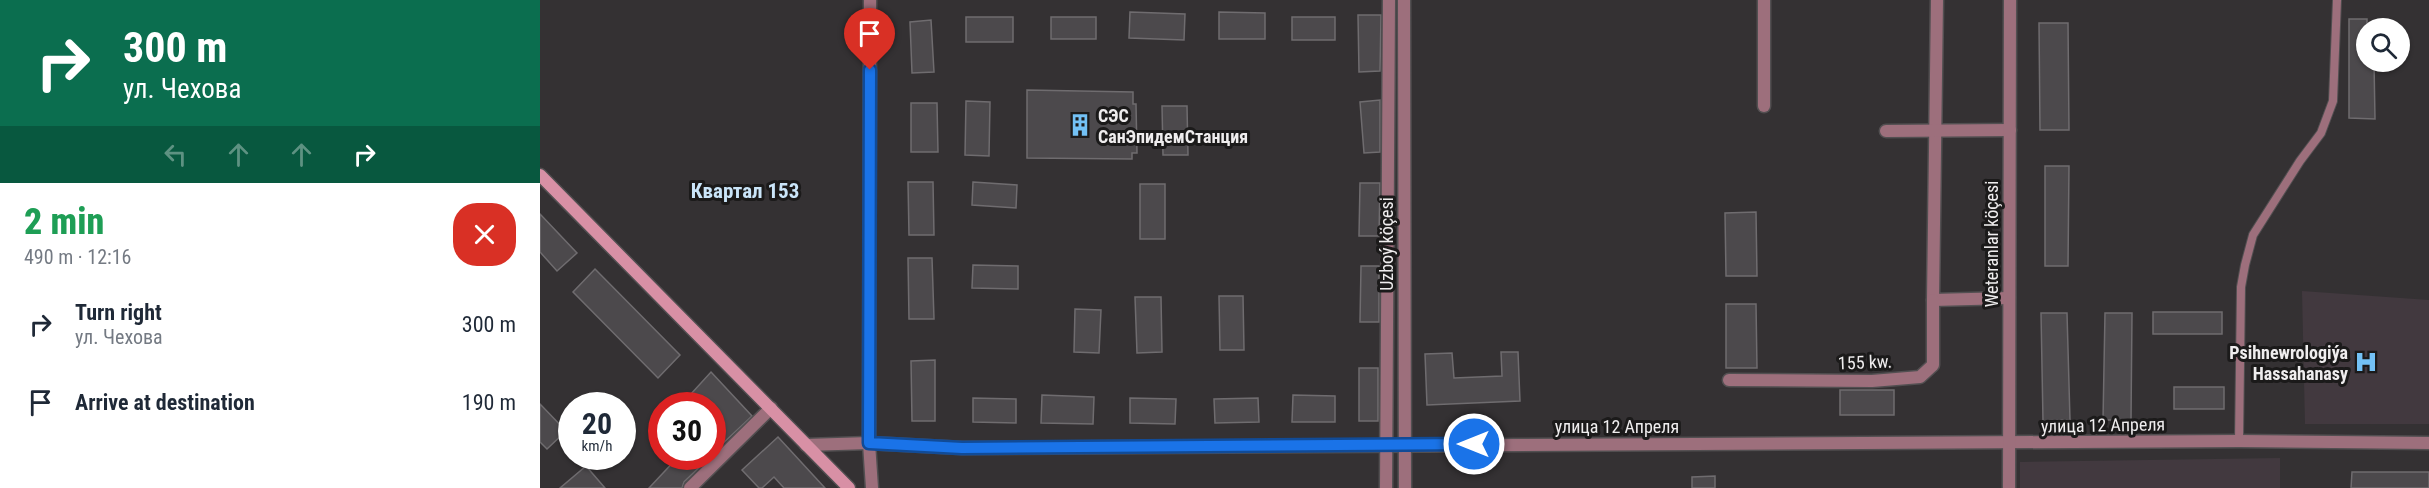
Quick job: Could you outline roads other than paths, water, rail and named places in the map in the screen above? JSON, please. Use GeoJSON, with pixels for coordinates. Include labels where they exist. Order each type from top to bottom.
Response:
{"type":"FeatureCollection","features":[{"type":"Feature","properties":{"kind":"main road"},"geometry":{"type":"LineString","coordinates":[[540,175],[849,488]]}},
{"type":"Feature","properties":{"kind":"street"},"geometry":{"type":"LineString","coordinates":[[870,0],[869,443],[872,488]]}},
{"type":"Feature","properties":{"kind":"street","name":"Uzboý köçesi"},"geometry":{"type":"LineString","coordinates":[[1386,488],[1389,0]]}},
{"type":"Feature","properties":{"kind":"street","name":"Uzboý köçesi"},"geometry":{"type":"LineString","coordinates":[[1404,0],[1405,488]]}},
{"type":"Feature","properties":{"kind":"street"},"geometry":{"type":"LineString","coordinates":[[1764,0],[1764,106]]}},
{"type":"Feature","properties":{"kind":"street","name":"155 kw."},"geometry":{"type":"LineString","coordinates":[[1729,380],[1872,381],[1920,377],[1933,365],[1937,0]]}},
{"type":"Feature","properties":{"kind":"street","name":"Weteranlar köçesi"},"geometry":{"type":"LineString","coordinates":[[2009,488],[2010,0]]}},
{"type":"Feature","properties":{"kind":"street"},"geometry":{"type":"LineString","coordinates":[[1886,131],[2010,130]]}},
{"type":"Feature","properties":{"kind":"street"},"geometry":{"type":"LineString","coordinates":[[1933,300],[2009,298]]}},
{"type":"Feature","properties":{"kind":"street"},"geometry":{"type":"LineString","coordinates":[[690,488],[771,408]]}},
{"type":"Feature","properties":{"kind":"street","name":"улица 12 Апреля"},"geometry":{"type":"LineString","coordinates":[[806,444],[869,443],[962,448],[2239,441],[2429,443]]}},
{"type":"Feature","properties":{"kind":"lane"},"geometry":{"type":"LineString","coordinates":[[2239,441],[2241,287],[2245,265],[2253,235],[2300,161],[2321,133],[2333,101],[2337,0]]}},
{"type":"Feature","properties":{"kind":"place","name":"СЭС СанЭпидемСтанция"},"geometry":{"type":"Point","coordinates":[1080,125]}},
{"type":"Feature","properties":{"kind":"place","name":"Psihnewrologiýa Hassahanasy"},"geometry":{"type":"Point","coordinates":[2366,362]}},
{"type":"Feature","properties":{"kind":"district","name":"Квартал 153"},"geometry":{"type":"Point","coordinates":[745,191]}}]}
